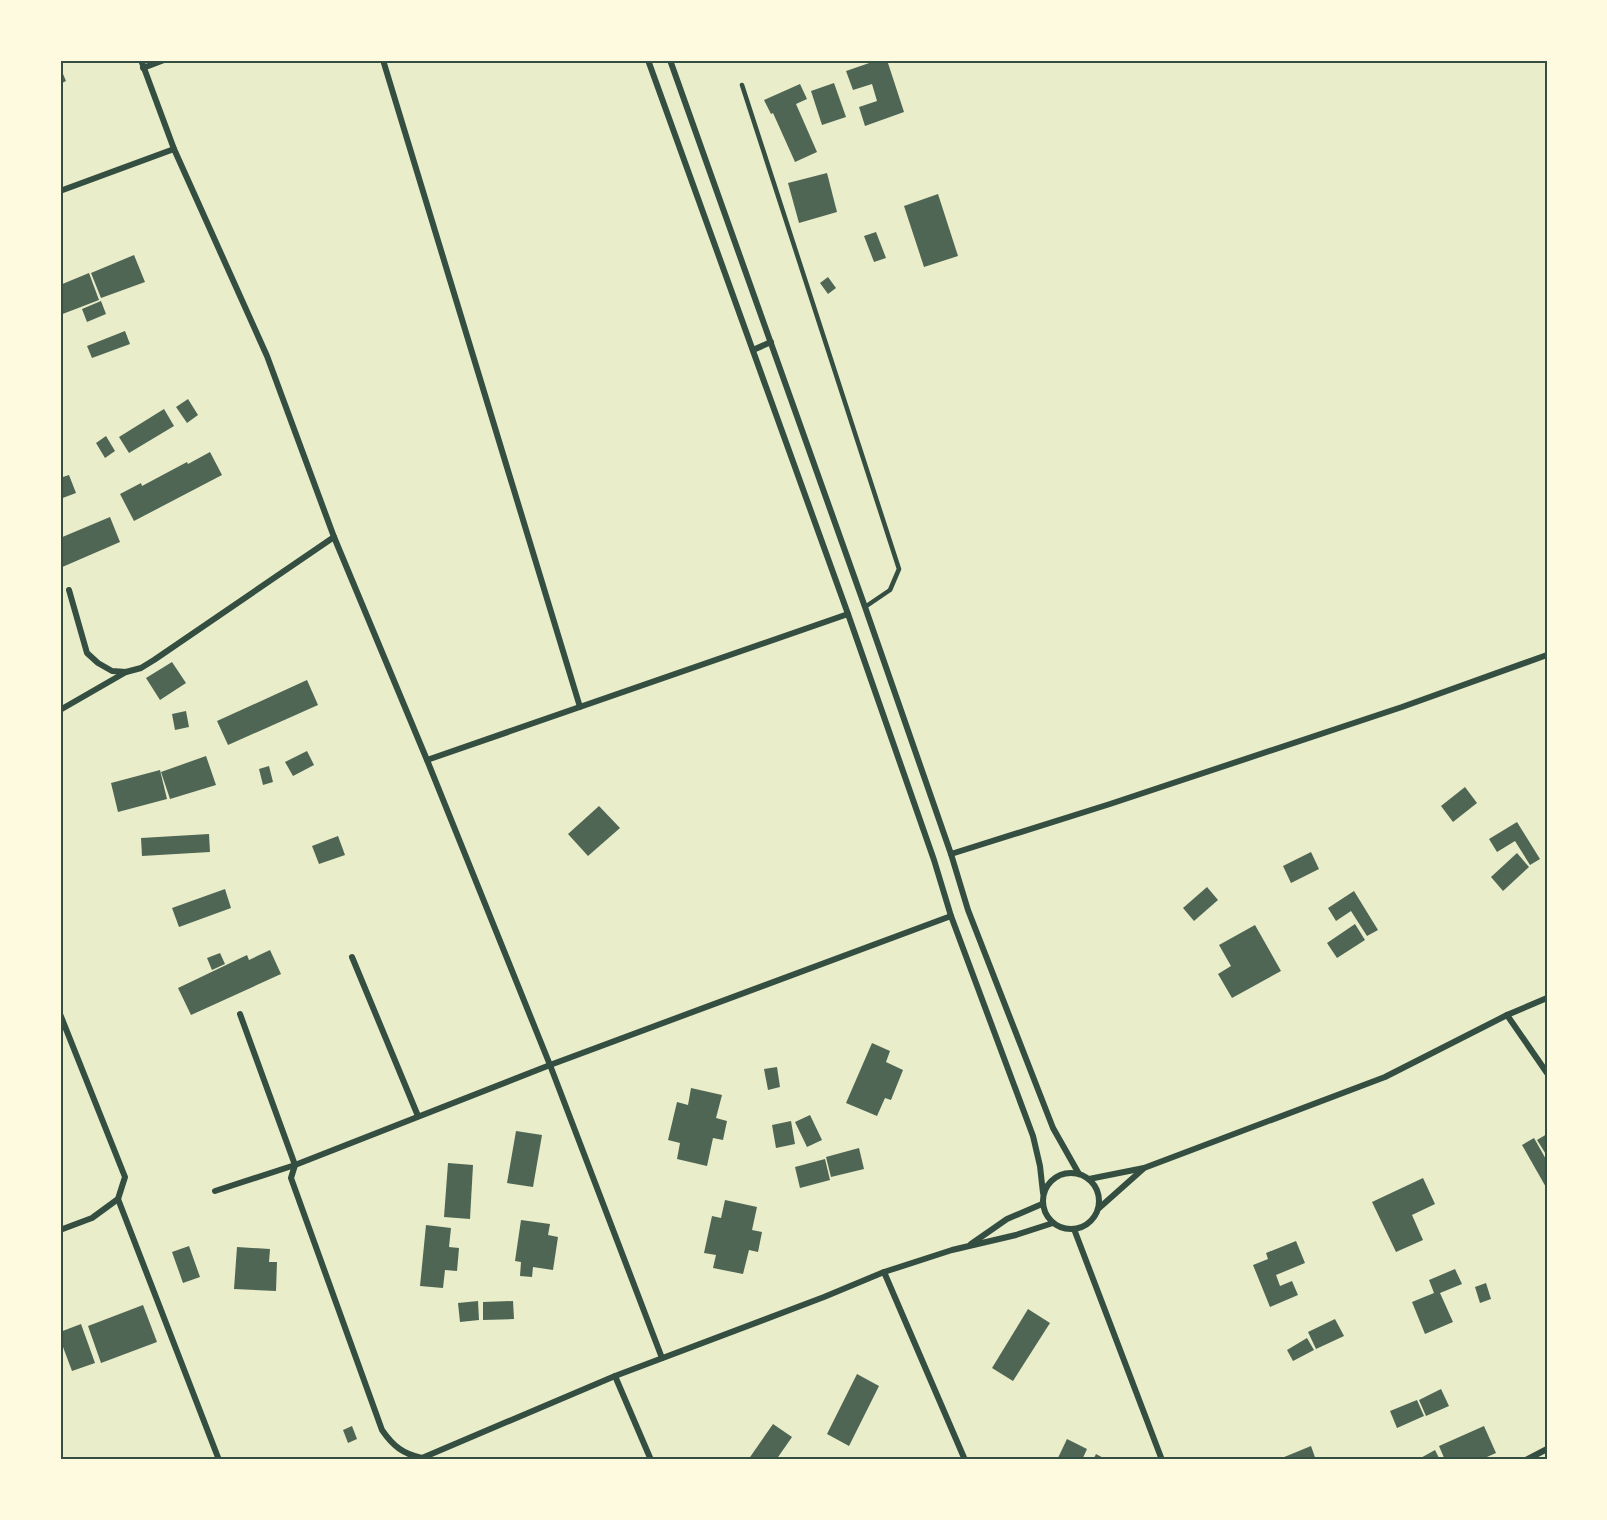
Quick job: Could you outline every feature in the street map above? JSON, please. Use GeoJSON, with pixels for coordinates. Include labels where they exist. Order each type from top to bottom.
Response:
{"type":"FeatureCollection","features":[{"type":"Feature","properties":{"kind":"street"},"geometry":{"type":"LineString","coordinates":[[141,60],[174,148],[267,356],[334,537],[428,760],[550,1065],[662,1358]]}},
{"type":"Feature","properties":{"kind":"street"},"geometry":{"type":"LineString","coordinates":[[143,68],[164,60]]}},
{"type":"Feature","properties":{"kind":"street"},"geometry":{"type":"LineString","coordinates":[[383,60],[580,707]]}},
{"type":"Feature","properties":{"kind":"street"},"geometry":{"type":"LineString","coordinates":[[648,60],[848,614],[934,860],[951,916],[1034,1136],[1040,1166],[1042,1204],[1046,1215],[1062,1228],[1074,1229],[1084,1226],[1093,1219],[1098,1209],[1099,1198],[1096,1187],[1089,1179],[1079,1174],[1068,1173],[1058,1176],[1049,1183],[1043,1193]]}},
{"type":"Feature","properties":{"kind":"street"},"geometry":{"type":"LineString","coordinates":[[670,60],[865,607],[951,854],[968,910],[1053,1128],[1079,1174]]}},
{"type":"Feature","properties":{"kind":"street"},"geometry":{"type":"LineString","coordinates":[[60,191],[174,148]]}},
{"type":"Feature","properties":{"kind":"street"},"geometry":{"type":"LineString","coordinates":[[753,350],[771,342]]}},
{"type":"Feature","properties":{"kind":"street"},"geometry":{"type":"LineString","coordinates":[[60,710],[126,672],[141,668],[154,660],[334,537]]}},
{"type":"Feature","properties":{"kind":"street"},"geometry":{"type":"LineString","coordinates":[[69,590],[87,653],[112,671],[126,672]]}},
{"type":"Feature","properties":{"kind":"street"},"geometry":{"type":"LineString","coordinates":[[428,760],[848,614]]}},
{"type":"Feature","properties":{"kind":"street"},"geometry":{"type":"LineString","coordinates":[[951,854],[1402,707],[1547,655]]}},
{"type":"Feature","properties":{"kind":"street"},"geometry":{"type":"LineString","coordinates":[[215,1191],[295,1165],[550,1065],[951,916]]}},
{"type":"Feature","properties":{"kind":"street"},"geometry":{"type":"LineString","coordinates":[[352,957],[417,1116]]}},
{"type":"Feature","properties":{"kind":"street"},"geometry":{"type":"LineString","coordinates":[[1089,1179],[1144,1168],[1385,1077],[1507,1015],[1547,998]]}},
{"type":"Feature","properties":{"kind":"street"},"geometry":{"type":"LineString","coordinates":[[60,1014],[125,1177],[118,1199],[92,1218],[60,1230]]}},
{"type":"Feature","properties":{"kind":"street"},"geometry":{"type":"LineString","coordinates":[[240,1014],[295,1165],[291,1178],[382,1430],[390,1442],[409,1455],[422,1458],[615,1376],[884,1272],[1053,1223]]}},
{"type":"Feature","properties":{"kind":"street"},"geometry":{"type":"LineString","coordinates":[[1507,1015],[1547,1073]]}},
{"type":"Feature","properties":{"kind":"street"},"geometry":{"type":"LineString","coordinates":[[1098,1209],[1144,1168]]}},
{"type":"Feature","properties":{"kind":"street"},"geometry":{"type":"LineString","coordinates":[[118,1199],[219,1460]]}},
{"type":"Feature","properties":{"kind":"street"},"geometry":{"type":"LineString","coordinates":[[968,1246],[1007,1220],[1042,1204]]}},
{"type":"Feature","properties":{"kind":"street"},"geometry":{"type":"LineString","coordinates":[[1074,1229],[1162,1460]]}},
{"type":"Feature","properties":{"kind":"street"},"geometry":{"type":"LineString","coordinates":[[884,1272],[965,1460]]}},
{"type":"Feature","properties":{"kind":"street"},"geometry":{"type":"LineString","coordinates":[[615,1376],[651,1460]]}},
{"type":"Feature","properties":{"kind":"street"},"geometry":{"type":"LineString","coordinates":[[1526,1460],[1547,1449]]}},
{"type":"Feature","properties":{"kind":"lane"},"geometry":{"type":"LineString","coordinates":[[742,85],[899,568],[890,590],[865,607]]}},
{"type":"Feature","properties":{"kind":"building"},"geometry":{"type":"Polygon","coordinates":[[[878,60],[887,60],[904,112],[865,126],[859,107],[877,101],[872,84],[853,90],[846,71],[878,60]]]}},
{"type":"Feature","properties":{"kind":"building"},"geometry":{"type":"Polygon","coordinates":[[[60,67],[66,81],[60,84],[60,67]]]}},
{"type":"Feature","properties":{"kind":"building"},"geometry":{"type":"Polygon","coordinates":[[[834,83],[846,117],[822,125],[811,91],[834,83]]]}},
{"type":"Feature","properties":{"kind":"building"},"geometry":{"type":"Polygon","coordinates":[[[800,84],[807,99],[796,104],[817,152],[795,162],[773,113],[771,114],[764,100],[800,84]]]}},
{"type":"Feature","properties":{"kind":"building"},"geometry":{"type":"Polygon","coordinates":[[[827,173],[837,212],[799,223],[788,183],[827,173]]]}},
{"type":"Feature","properties":{"kind":"building"},"geometry":{"type":"Polygon","coordinates":[[[938,194],[958,256],[924,267],[904,206],[938,194]]]}},
{"type":"Feature","properties":{"kind":"building"},"geometry":{"type":"Polygon","coordinates":[[[876,232],[886,258],[874,262],[864,236],[876,232]]]}},
{"type":"Feature","properties":{"kind":"building"},"geometry":{"type":"Polygon","coordinates":[[[134,255],[145,282],[101,298],[91,273],[134,255]]]}},
{"type":"Feature","properties":{"kind":"building"},"geometry":{"type":"Polygon","coordinates":[[[89,273],[99,300],[60,315],[60,285],[89,273]]]}},
{"type":"Feature","properties":{"kind":"building"},"geometry":{"type":"Polygon","coordinates":[[[828,277],[836,288],[828,294],[820,283],[828,277]]]}},
{"type":"Feature","properties":{"kind":"building"},"geometry":{"type":"Polygon","coordinates":[[[101,301],[106,314],[87,322],[82,309],[101,301]]]}},
{"type":"Feature","properties":{"kind":"building"},"geometry":{"type":"Polygon","coordinates":[[[125,331],[130,344],[92,358],[87,346],[125,331]]]}},
{"type":"Feature","properties":{"kind":"building"},"geometry":{"type":"Polygon","coordinates":[[[188,399],[198,415],[187,423],[176,407],[188,399]]]}},
{"type":"Feature","properties":{"kind":"building"},"geometry":{"type":"Polygon","coordinates":[[[164,409],[174,426],[129,453],[119,437],[164,409]]]}},
{"type":"Feature","properties":{"kind":"building"},"geometry":{"type":"Polygon","coordinates":[[[106,436],[115,451],[105,458],[96,443],[106,436]]]}},
{"type":"Feature","properties":{"kind":"building"},"geometry":{"type":"Polygon","coordinates":[[[210,452],[222,475],[134,521],[120,494],[141,483],[142,486],[210,452]]]}},
{"type":"Feature","properties":{"kind":"building"},"geometry":{"type":"Polygon","coordinates":[[[69,475],[76,493],[60,499],[60,478],[69,475]]]}},
{"type":"Feature","properties":{"kind":"building"},"geometry":{"type":"Polygon","coordinates":[[[110,517],[120,542],[60,568],[60,538],[110,517]]]}},
{"type":"Feature","properties":{"kind":"building"},"geometry":{"type":"Polygon","coordinates":[[[172,662],[186,683],[160,700],[146,678],[172,662]]]}},
{"type":"Feature","properties":{"kind":"building"},"geometry":{"type":"Polygon","coordinates":[[[307,680],[318,705],[228,745],[217,721],[307,680]]]}},
{"type":"Feature","properties":{"kind":"building"},"geometry":{"type":"Polygon","coordinates":[[[186,711],[189,727],[175,730],[172,714],[186,711]]]}},
{"type":"Feature","properties":{"kind":"building"},"geometry":{"type":"Polygon","coordinates":[[[307,751],[314,765],[293,776],[285,762],[307,751]]]}},
{"type":"Feature","properties":{"kind":"building"},"geometry":{"type":"Polygon","coordinates":[[[206,756],[216,785],[170,799],[161,772],[206,756]]]}},
{"type":"Feature","properties":{"kind":"building"},"geometry":{"type":"Polygon","coordinates":[[[269,766],[273,782],[263,785],[259,769],[269,766]]]}},
{"type":"Feature","properties":{"kind":"building"},"geometry":{"type":"Polygon","coordinates":[[[160,770],[167,799],[118,812],[111,783],[160,770]]]}},
{"type":"Feature","properties":{"kind":"building"},"geometry":{"type":"Polygon","coordinates":[[[1465,787],[1477,803],[1453,822],[1441,806],[1465,787]]]}},
{"type":"Feature","properties":{"kind":"building"},"geometry":{"type":"Polygon","coordinates":[[[599,806],[620,828],[588,856],[568,834],[599,806]]]}},
{"type":"Feature","properties":{"kind":"building"},"geometry":{"type":"Polygon","coordinates":[[[1517,822],[1540,859],[1530,865],[1515,841],[1497,852],[1489,839],[1517,822]]]}},
{"type":"Feature","properties":{"kind":"building"},"geometry":{"type":"Polygon","coordinates":[[[209,834],[210,852],[142,856],[141,838],[209,834]]]}},
{"type":"Feature","properties":{"kind":"building"},"geometry":{"type":"Polygon","coordinates":[[[338,836],[345,855],[319,864],[312,846],[338,836]]]}},
{"type":"Feature","properties":{"kind":"building"},"geometry":{"type":"Polygon","coordinates":[[[1311,852],[1319,869],[1291,883],[1283,866],[1311,852]]]}},
{"type":"Feature","properties":{"kind":"building"},"geometry":{"type":"Polygon","coordinates":[[[1517,853],[1529,867],[1503,891],[1491,877],[1517,853]]]}},
{"type":"Feature","properties":{"kind":"building"},"geometry":{"type":"Polygon","coordinates":[[[1207,887],[1218,900],[1194,921],[1183,908],[1207,887]]]}},
{"type":"Feature","properties":{"kind":"building"},"geometry":{"type":"Polygon","coordinates":[[[225,889],[231,908],[179,927],[172,908],[225,889]]]}},
{"type":"Feature","properties":{"kind":"building"},"geometry":{"type":"Polygon","coordinates":[[[1354,891],[1378,930],[1367,936],[1351,911],[1336,921],[1328,908],[1354,891]]]}},
{"type":"Feature","properties":{"kind":"building"},"geometry":{"type":"Polygon","coordinates":[[[1355,924],[1365,940],[1337,958],[1327,943],[1355,924]]]}},
{"type":"Feature","properties":{"kind":"building"},"geometry":{"type":"Polygon","coordinates":[[[1255,925],[1281,971],[1232,998],[1218,974],[1231,966],[1219,945],[1255,925]]]}},
{"type":"Feature","properties":{"kind":"building"},"geometry":{"type":"Polygon","coordinates":[[[270,950],[281,974],[191,1015],[178,988],[247,955],[249,960],[270,950]]]}},
{"type":"Feature","properties":{"kind":"building"},"geometry":{"type":"Polygon","coordinates":[[[220,953],[225,964],[212,970],[207,958],[220,953]]]}},
{"type":"Feature","properties":{"kind":"building"},"geometry":{"type":"Polygon","coordinates":[[[872,1043],[890,1051],[886,1062],[903,1070],[891,1100],[885,1098],[877,1116],[846,1103],[872,1043]]]}},
{"type":"Feature","properties":{"kind":"building"},"geometry":{"type":"Polygon","coordinates":[[[777,1067],[780,1087],[768,1090],[764,1069],[777,1067]]]}},
{"type":"Feature","properties":{"kind":"building"},"geometry":{"type":"Polygon","coordinates":[[[691,1088],[722,1095],[716,1118],[727,1121],[723,1140],[713,1138],[707,1166],[677,1159],[680,1143],[668,1140],[677,1102],[688,1105],[691,1088]]]}},
{"type":"Feature","properties":{"kind":"building"},"geometry":{"type":"Polygon","coordinates":[[[810,1115],[822,1140],[807,1147],[795,1122],[810,1115]]]}},
{"type":"Feature","properties":{"kind":"building"},"geometry":{"type":"Polygon","coordinates":[[[791,1121],[795,1144],[776,1148],[772,1125],[791,1121]]]}},
{"type":"Feature","properties":{"kind":"building"},"geometry":{"type":"Polygon","coordinates":[[[516,1131],[542,1135],[533,1187],[507,1183],[516,1131]]]}},
{"type":"Feature","properties":{"kind":"building"},"geometry":{"type":"Polygon","coordinates":[[[1547,1134],[1547,1156],[1537,1140],[1547,1134]]]}},
{"type":"Feature","properties":{"kind":"building"},"geometry":{"type":"Polygon","coordinates":[[[1534,1138],[1547,1161],[1547,1189],[1522,1145],[1534,1138]]]}},
{"type":"Feature","properties":{"kind":"building"},"geometry":{"type":"Polygon","coordinates":[[[859,1148],[864,1169],[831,1177],[826,1157],[859,1148]]]}},
{"type":"Feature","properties":{"kind":"building"},"geometry":{"type":"Polygon","coordinates":[[[825,1159],[830,1180],[800,1188],[795,1167],[825,1159]]]}},
{"type":"Feature","properties":{"kind":"building"},"geometry":{"type":"Polygon","coordinates":[[[448,1163],[473,1165],[470,1219],[444,1217],[448,1163]]]}},
{"type":"Feature","properties":{"kind":"building"},"geometry":{"type":"Polygon","coordinates":[[[1423,1178],[1435,1204],[1412,1215],[1423,1240],[1396,1252],[1372,1202],[1423,1178]]]}},
{"type":"Feature","properties":{"kind":"building"},"geometry":{"type":"Polygon","coordinates":[[[725,1200],[757,1207],[752,1230],[762,1232],[758,1252],[749,1250],[743,1274],[713,1268],[716,1255],[704,1253],[712,1216],[721,1218],[725,1200]]]}},
{"type":"Feature","properties":{"kind":"building"},"geometry":{"type":"Polygon","coordinates":[[[521,1220],[550,1224],[548,1235],[558,1237],[553,1270],[533,1267],[532,1277],[520,1276],[521,1262],[515,1261],[521,1220]]]}},
{"type":"Feature","properties":{"kind":"building"},"geometry":{"type":"Polygon","coordinates":[[[426,1225],[451,1228],[449,1247],[459,1248],[457,1271],[445,1270],[443,1288],[420,1286],[426,1225]]]}},
{"type":"Feature","properties":{"kind":"building"},"geometry":{"type":"Polygon","coordinates":[[[1296,1241],[1305,1263],[1276,1275],[1280,1286],[1292,1281],[1298,1295],[1270,1307],[1253,1265],[1268,1259],[1266,1253],[1296,1241]]]}},
{"type":"Feature","properties":{"kind":"building"},"geometry":{"type":"Polygon","coordinates":[[[189,1246],[200,1277],[183,1283],[172,1252],[189,1246]]]}},
{"type":"Feature","properties":{"kind":"building"},"geometry":{"type":"Polygon","coordinates":[[[237,1247],[270,1249],[269,1262],[277,1262],[276,1291],[234,1289],[237,1247]]]}},
{"type":"Feature","properties":{"kind":"building"},"geometry":{"type":"Polygon","coordinates":[[[1455,1269],[1462,1284],[1440,1293],[1453,1322],[1425,1334],[1412,1302],[1434,1293],[1429,1280],[1455,1269]]]}},
{"type":"Feature","properties":{"kind":"building"},"geometry":{"type":"Polygon","coordinates":[[[1486,1283],[1491,1299],[1480,1303],[1475,1287],[1486,1283]]]}},
{"type":"Feature","properties":{"kind":"building"},"geometry":{"type":"Polygon","coordinates":[[[478,1301],[479,1320],[460,1322],[458,1303],[478,1301]]]}},
{"type":"Feature","properties":{"kind":"building"},"geometry":{"type":"Polygon","coordinates":[[[513,1301],[514,1319],[483,1320],[483,1302],[513,1301]]]}},
{"type":"Feature","properties":{"kind":"building"},"geometry":{"type":"Polygon","coordinates":[[[143,1305],[157,1342],[101,1363],[88,1326],[143,1305]]]}},
{"type":"Feature","properties":{"kind":"building"},"geometry":{"type":"Polygon","coordinates":[[[1028,1309],[1050,1323],[1013,1381],[992,1368],[1028,1309]]]}},
{"type":"Feature","properties":{"kind":"building"},"geometry":{"type":"Polygon","coordinates":[[[1335,1319],[1344,1336],[1316,1349],[1308,1332],[1335,1319]]]}},
{"type":"Feature","properties":{"kind":"building"},"geometry":{"type":"Polygon","coordinates":[[[81,1324],[95,1363],[72,1371],[60,1339],[60,1332],[81,1324]]]}},
{"type":"Feature","properties":{"kind":"building"},"geometry":{"type":"Polygon","coordinates":[[[1307,1338],[1314,1350],[1293,1361],[1287,1350],[1307,1338]]]}},
{"type":"Feature","properties":{"kind":"building"},"geometry":{"type":"Polygon","coordinates":[[[857,1374],[879,1386],[849,1446],[827,1434],[857,1374]]]}},
{"type":"Feature","properties":{"kind":"building"},"geometry":{"type":"Polygon","coordinates":[[[1441,1389],[1449,1406],[1426,1416],[1419,1400],[1441,1389]]]}},
{"type":"Feature","properties":{"kind":"building"},"geometry":{"type":"Polygon","coordinates":[[[1417,1400],[1424,1416],[1397,1428],[1390,1411],[1417,1400]]]}},
{"type":"Feature","properties":{"kind":"building"},"geometry":{"type":"Polygon","coordinates":[[[773,1424],[792,1437],[776,1460],[748,1460],[773,1424]]]}},
{"type":"Feature","properties":{"kind":"building"},"geometry":{"type":"Polygon","coordinates":[[[352,1426],[357,1439],[348,1443],[343,1430],[352,1426]]]}},
{"type":"Feature","properties":{"kind":"building"},"geometry":{"type":"Polygon","coordinates":[[[1484,1426],[1496,1453],[1480,1460],[1445,1460],[1439,1446],[1484,1426]]]}},
{"type":"Feature","properties":{"kind":"building"},"geometry":{"type":"Polygon","coordinates":[[[1067,1439],[1087,1449],[1082,1460],[1057,1460],[1067,1439]]]}},
{"type":"Feature","properties":{"kind":"building"},"geometry":{"type":"Polygon","coordinates":[[[1311,1446],[1316,1460],[1277,1460],[1311,1446]]]}},
{"type":"Feature","properties":{"kind":"building"},"geometry":{"type":"Polygon","coordinates":[[[1435,1450],[1440,1460],[1417,1460],[1435,1450]]]}},
{"type":"Feature","properties":{"kind":"building"},"geometry":{"type":"Polygon","coordinates":[[[1096,1454],[1107,1460],[1093,1460],[1096,1454]]]}}]}
